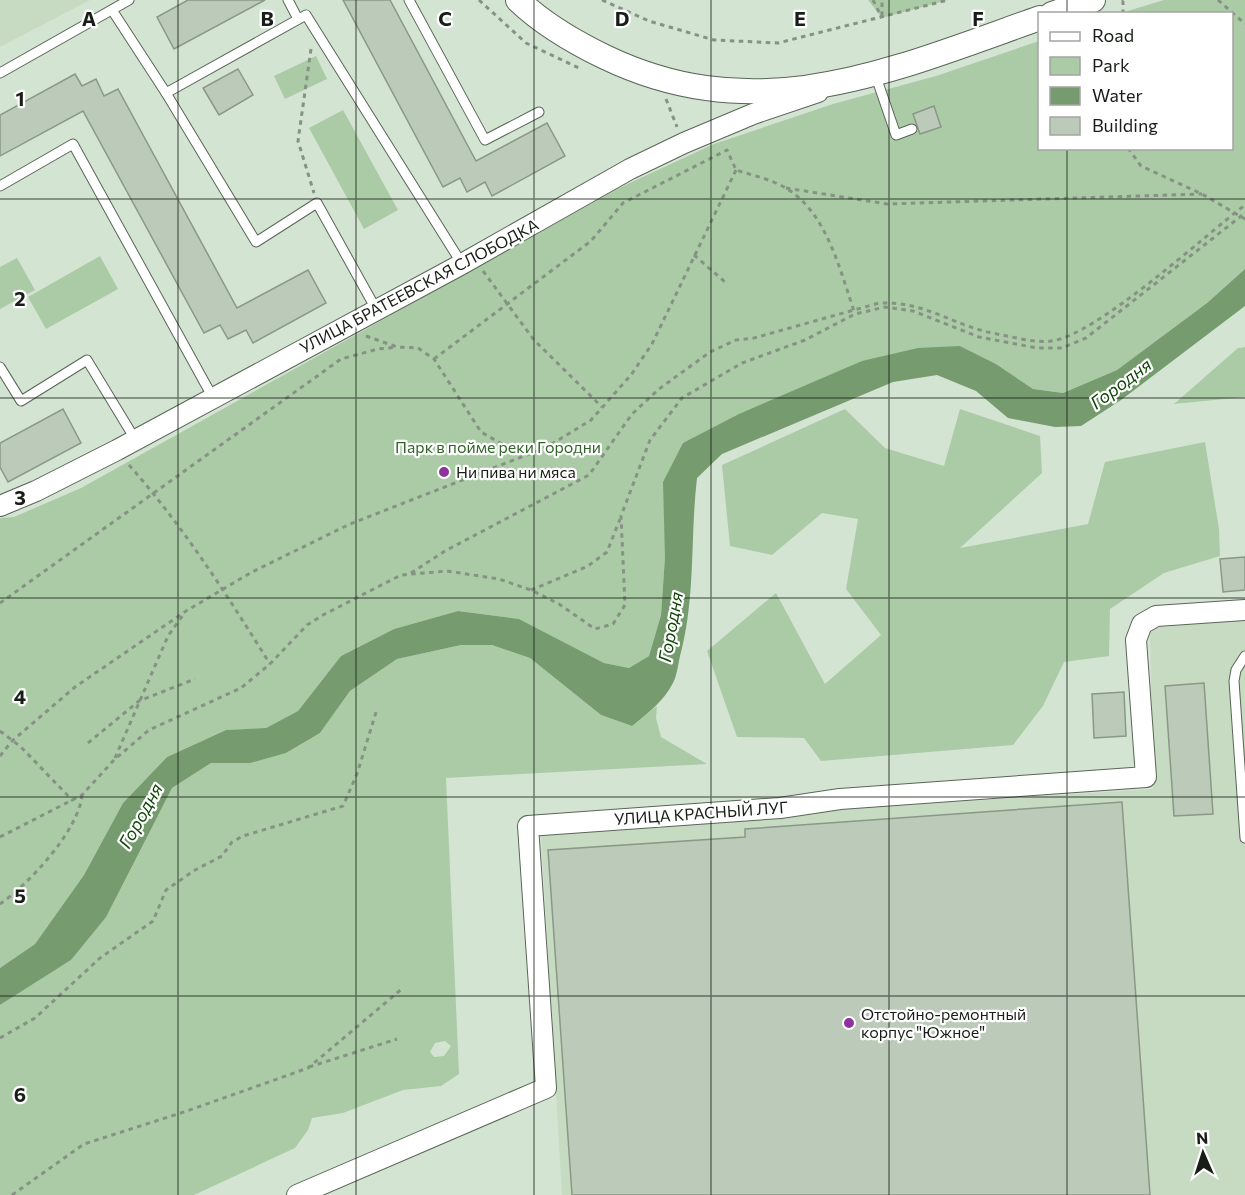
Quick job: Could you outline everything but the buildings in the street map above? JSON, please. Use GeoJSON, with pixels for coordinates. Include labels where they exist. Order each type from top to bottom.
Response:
{"type":"FeatureCollection","features":[{"type":"Feature","properties":{"kind":"street"},"geometry":{"type":"LineString","coordinates":[[518,0],[543,22],[594,51],[642,72],[692,86],[755,92],[845,83],[1038,19]]}},
{"type":"Feature","properties":{"kind":"street"},"geometry":{"type":"LineString","coordinates":[[1058,12],[1093,0]]}},
{"type":"Feature","properties":{"kind":"street","name":"УЛИЦА БРАТЕЕВСКАЯ СЛОБОДКА"},"geometry":{"type":"LineString","coordinates":[[0,506],[36,491],[117,450],[213,396],[468,261],[630,169],[753,114],[845,83]]}},
{"type":"Feature","properties":{"kind":"street","name":"УЛИЦА КРАСНЫЙ ЛУГ"},"geometry":{"type":"LineString","coordinates":[[297,1195],[546,1088],[528,826],[780,808],[840,799],[1146,777],[1136,640],[1142,624],[1156,616],[1245,610]]}},
{"type":"Feature","properties":{"kind":"lane"},"geometry":{"type":"LineString","coordinates":[[0,73],[129,0]]}},
{"type":"Feature","properties":{"kind":"lane"},"geometry":{"type":"LineString","coordinates":[[288,0],[297,19]]}},
{"type":"Feature","properties":{"kind":"lane"},"geometry":{"type":"LineString","coordinates":[[409,0],[485,140],[539,112]]}},
{"type":"Feature","properties":{"kind":"lane"},"geometry":{"type":"LineString","coordinates":[[112,10],[166,93],[256,242],[317,203],[376,309]]}},
{"type":"Feature","properties":{"kind":"lane"},"geometry":{"type":"LineString","coordinates":[[166,93],[306,15],[468,261]]}},
{"type":"Feature","properties":{"kind":"lane"},"geometry":{"type":"LineString","coordinates":[[875,74],[896,135],[912,129]]}},
{"type":"Feature","properties":{"kind":"lane"},"geometry":{"type":"LineString","coordinates":[[0,186],[73,144],[213,396]]}},
{"type":"Feature","properties":{"kind":"lane"},"geometry":{"type":"LineString","coordinates":[[0,367],[21,401],[87,360],[135,439]]}},
{"type":"Feature","properties":{"kind":"lane"},"geometry":{"type":"LineString","coordinates":[[1245,656],[1236,670],[1234,681],[1245,838]]}},
{"type":"Feature","properties":{"kind":"path"},"geometry":{"type":"LineString","coordinates":[[602,0],[649,21],[714,40],[778,43],[948,0]]}},
{"type":"Feature","properties":{"kind":"path"},"geometry":{"type":"LineString","coordinates":[[873,0],[882,18]]}},
{"type":"Feature","properties":{"kind":"path"},"geometry":{"type":"LineString","coordinates":[[882,0],[882,18]]}},
{"type":"Feature","properties":{"kind":"path"},"geometry":{"type":"LineString","coordinates":[[1123,12],[1123,1],[1127,0]]}},
{"type":"Feature","properties":{"kind":"path"},"geometry":{"type":"LineString","coordinates":[[1218,0],[1232,12]]}},
{"type":"Feature","properties":{"kind":"path"},"geometry":{"type":"LineString","coordinates":[[1233,13],[1245,24]]}},
{"type":"Feature","properties":{"kind":"path"},"geometry":{"type":"LineString","coordinates":[[314,30],[298,141],[317,203]]}},
{"type":"Feature","properties":{"kind":"path"},"geometry":{"type":"LineString","coordinates":[[434,359],[591,241],[624,203],[727,150],[736,170],[784,188],[887,204],[1202,194]]}},
{"type":"Feature","properties":{"kind":"path"},"geometry":{"type":"LineString","coordinates":[[1129,150],[1141,166],[1243,214]]}},
{"type":"Feature","properties":{"kind":"path"},"geometry":{"type":"LineString","coordinates":[[0,756],[12,741],[75,687],[186,611],[252,572],[350,524],[567,437],[602,407],[631,375],[652,344],[736,170]]}},
{"type":"Feature","properties":{"kind":"path"},"geometry":{"type":"LineString","coordinates":[[784,188],[812,210],[825,235],[855,314]]}},
{"type":"Feature","properties":{"kind":"path"},"geometry":{"type":"LineString","coordinates":[[0,837],[82,795],[114,760],[149,730],[241,688],[270,664],[307,626],[323,615],[351,598],[410,573],[445,551],[589,475],[632,414],[659,389],[710,352],[736,340],[754,338],[879,303],[900,302],[914,304],[989,333],[1032,341],[1051,341],[1068,337],[1084,329],[1110,310],[1245,207]]}},
{"type":"Feature","properties":{"kind":"path"},"geometry":{"type":"LineString","coordinates":[[531,590],[588,566],[607,552],[650,440],[682,398],[742,363],[805,340],[855,314],[885,307],[913,311],[979,337],[1037,348],[1062,348],[1086,338],[1243,214],[1245,207]]}},
{"type":"Feature","properties":{"kind":"path"},"geometry":{"type":"LineString","coordinates":[[1243,214],[1245,219]]}},
{"type":"Feature","properties":{"kind":"path"},"geometry":{"type":"LineString","coordinates":[[694,255],[725,282]]}},
{"type":"Feature","properties":{"kind":"path"},"geometry":{"type":"LineString","coordinates":[[468,261],[534,340],[602,407]]}},
{"type":"Feature","properties":{"kind":"path"},"geometry":{"type":"LineString","coordinates":[[364,335],[397,347]]}},
{"type":"Feature","properties":{"kind":"path"},"geometry":{"type":"LineString","coordinates":[[0,603],[155,495],[341,359],[378,349],[418,348],[434,359],[481,432],[522,455]]}},
{"type":"Feature","properties":{"kind":"path"},"geometry":{"type":"LineString","coordinates":[[117,450],[155,495],[224,590],[270,664]]}},
{"type":"Feature","properties":{"kind":"path"},"geometry":{"type":"LineString","coordinates":[[410,573],[457,572],[499,579],[531,590],[559,604],[595,629],[613,624],[625,605],[621,516]]}},
{"type":"Feature","properties":{"kind":"path"},"geometry":{"type":"LineString","coordinates":[[114,760],[168,636],[186,611]]}},
{"type":"Feature","properties":{"kind":"path"},"geometry":{"type":"LineString","coordinates":[[88,743],[139,701],[195,679]]}},
{"type":"Feature","properties":{"kind":"path"},"geometry":{"type":"LineString","coordinates":[[0,1038],[35,1018],[100,958],[153,921],[166,890],[195,870],[222,856],[232,842],[243,836],[343,806],[357,774],[377,709]]}},
{"type":"Feature","properties":{"kind":"path"},"geometry":{"type":"LineString","coordinates":[[0,731],[63,787],[73,801]]}},
{"type":"Feature","properties":{"kind":"path"},"geometry":{"type":"LineString","coordinates":[[0,904],[44,863],[81,809],[82,795]]}},
{"type":"Feature","properties":{"kind":"path"},"geometry":{"type":"LineString","coordinates":[[308,1068],[404,988]]}},
{"type":"Feature","properties":{"kind":"path"},"geometry":{"type":"LineString","coordinates":[[12,1195],[84,1144],[397,1039]]}},
{"type":"Feature","properties":{"kind":"shaded area"},"geometry":{"type":"Polygon","coordinates":[[[0,0],[90,0],[0,47],[0,0]]]}},
{"type":"Feature","properties":{"kind":"shaded area","name":"Отстойно-ремонтный корпус \"Южное\""},"geometry":{"type":"Polygon","coordinates":[[[1245,620],[1245,1195],[562,1195],[541,835],[803,812],[1153,789],[1150,628],[1245,620]]]}},
{"type":"Feature","properties":{"kind":"green space"},"geometry":{"type":"Polygon","coordinates":[[[868,0],[948,0],[882,18],[868,0]]]}},
{"type":"Feature","properties":{"kind":"green space","name":"Парк в пойме реки Городни"},"geometry":{"type":"Polygon","coordinates":[[[1164,0],[1245,0],[1245,269],[1207,303],[1117,370],[1063,393],[1033,389],[996,364],[960,346],[683,443],[665,557],[661,615],[649,656],[629,668],[604,663],[519,619],[458,611],[394,629],[341,656],[298,711],[266,728],[226,730],[167,757],[123,803],[84,875],[35,944],[0,968],[0,518],[14,517],[81,488],[619,188],[714,144],[833,104],[936,76],[1038,41],[1038,150],[1233,150],[1233,12],[1124,12],[1164,0]]]}},
{"type":"Feature","properties":{"kind":"green space"},"geometry":{"type":"Polygon","coordinates":[[[316,56],[327,79],[285,99],[274,76],[316,56]]]}},
{"type":"Feature","properties":{"kind":"green space"},"geometry":{"type":"Polygon","coordinates":[[[343,110],[398,210],[364,229],[309,128],[343,110]]]}},
{"type":"Feature","properties":{"kind":"green space"},"geometry":{"type":"Polygon","coordinates":[[[100,256],[118,289],[46,329],[28,297],[100,256]]]}},
{"type":"Feature","properties":{"kind":"green space"},"geometry":{"type":"Polygon","coordinates":[[[17,258],[35,290],[0,309],[0,267],[17,258]]]}},
{"type":"Feature","properties":{"kind":"green space"},"geometry":{"type":"Polygon","coordinates":[[[1245,347],[1245,397],[1174,404],[1238,348],[1245,347]]]}},
{"type":"Feature","properties":{"kind":"green space"},"geometry":{"type":"Polygon","coordinates":[[[845,409],[885,448],[944,466],[960,409],[1040,436],[1042,473],[960,548],[1088,524],[1105,462],[1205,442],[1219,529],[1220,556],[1164,573],[1110,609],[1109,656],[1064,662],[1043,706],[1013,745],[821,761],[804,738],[737,737],[707,651],[776,593],[825,684],[881,635],[846,589],[858,519],[822,513],[772,555],[730,546],[722,465],[845,409]]]}},
{"type":"Feature","properties":{"kind":"green space"},"geometry":{"type":"Polygon","coordinates":[[[461,645],[492,645],[530,658],[601,715],[632,726],[657,706],[656,718],[661,737],[707,764],[446,778],[459,1074],[441,1086],[403,1090],[343,1113],[312,1118],[308,1130],[295,1148],[194,1195],[0,1195],[0,1005],[71,960],[141,847],[172,788],[211,763],[250,762],[286,753],[320,733],[350,691],[397,659],[461,645]],[[445,1041],[435,1043],[430,1052],[434,1057],[444,1056],[451,1046],[445,1041]]]}},
{"type":"Feature","properties":{"kind":"water","name":"Городня"},"geometry":{"type":"Polygon","coordinates":[[[1245,269],[1245,306],[1121,400],[1081,426],[1055,427],[1008,418],[976,391],[937,375],[893,382],[722,454],[697,478],[691,590],[676,677],[660,702],[632,726],[601,715],[530,658],[492,645],[461,645],[397,659],[350,691],[320,733],[286,753],[250,763],[211,763],[172,788],[106,917],[71,960],[0,1005],[0,968],[35,944],[84,875],[123,803],[167,757],[226,730],[266,728],[298,711],[341,656],[394,629],[458,611],[519,619],[604,663],[629,668],[649,656],[661,615],[665,557],[663,482],[683,443],[739,414],[862,361],[918,348],[960,346],[996,364],[1033,389],[1063,393],[1117,370],[1207,303],[1245,269]]]}},
{"type":"Feature","properties":{"kind":"place","name":"Ни пива ни мяса"},"geometry":{"type":"Point","coordinates":[444,472]}},
{"type":"Feature","properties":{"kind":"place","name":"Отстойно-ремонтный корпус \"Южное\""},"geometry":{"type":"Point","coordinates":[849,1023]}}]}
